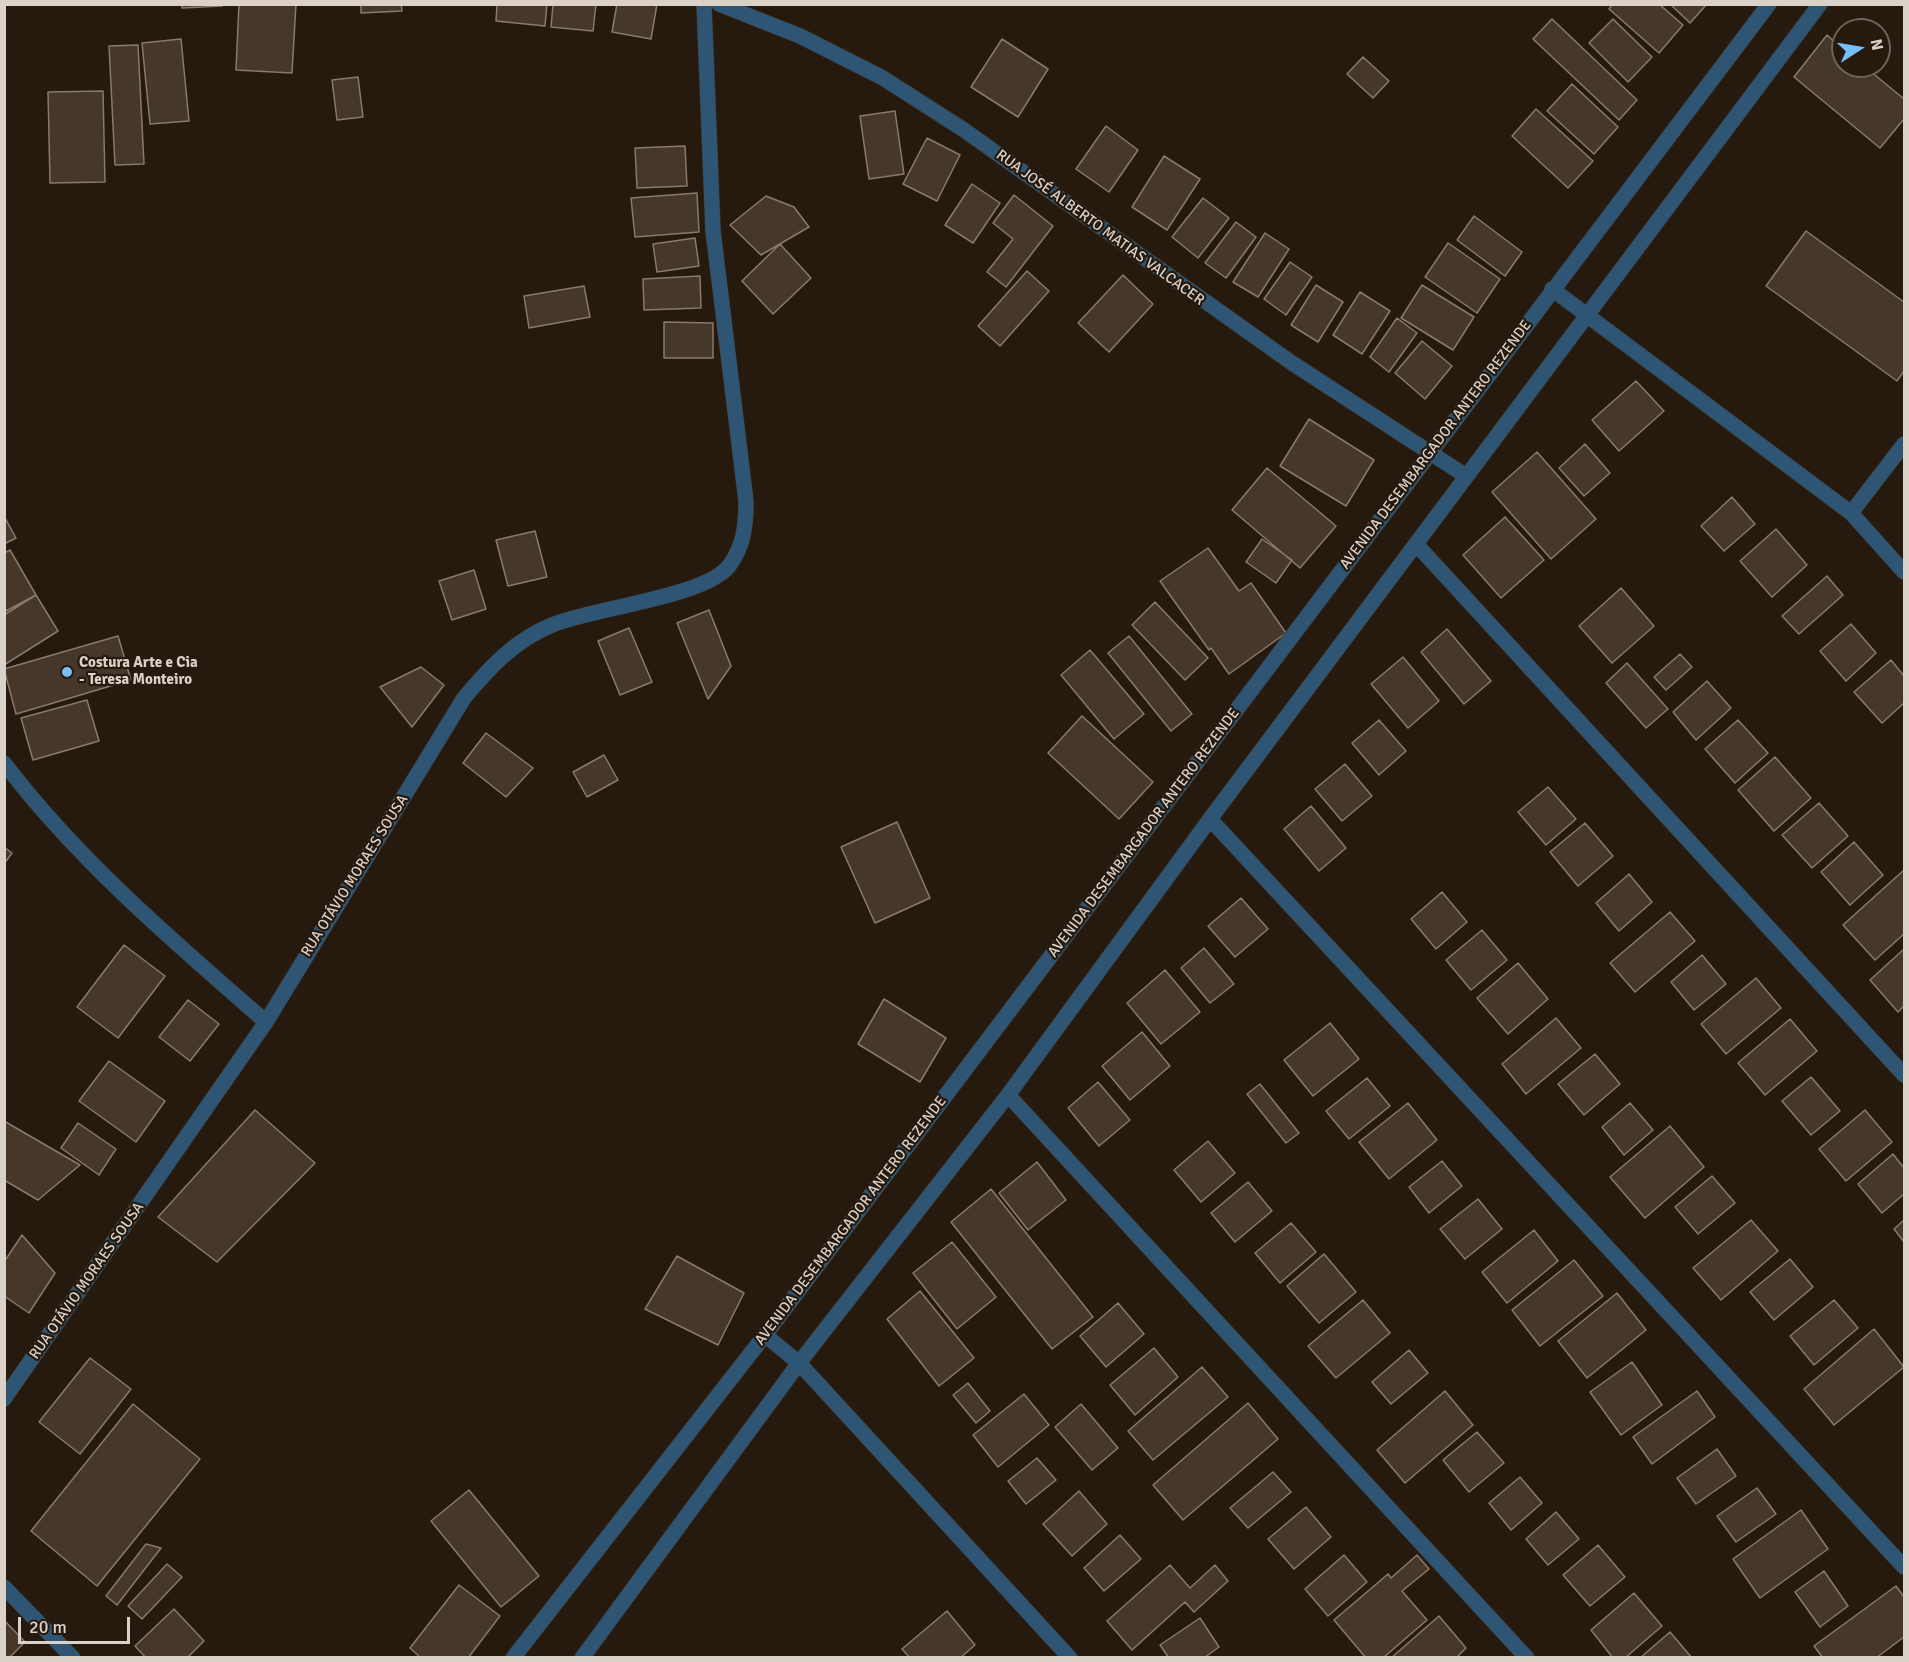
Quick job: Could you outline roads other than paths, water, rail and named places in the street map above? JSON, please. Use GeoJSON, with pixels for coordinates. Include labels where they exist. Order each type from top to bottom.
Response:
{"type":"FeatureCollection","features":[{"type":"Feature","properties":{"kind":"street","name":"RUA OTÁVIO MORAES SOUSA"},"geometry":{"type":"LineString","coordinates":[[4,1400],[266,1022],[464,698],[492,665],[524,639],[551,625],[703,583],[727,569],[745,532],[746,501],[722,323],[713,231],[704,4]]}},
{"type":"Feature","properties":{"kind":"street","name":"RUA JOSÉ ALBERTO MATIAS VALCACER"},"geometry":{"type":"LineString","coordinates":[[719,4],[801,36],[883,78],[964,130],[1293,363],[1466,477]]}},
{"type":"Feature","properties":{"kind":"street","name":"AVENIDA DESEMBARGADOR ANTERO REZENDE"},"geometry":{"type":"LineString","coordinates":[[513,1658],[765,1335],[1769,4]]}},
{"type":"Feature","properties":{"kind":"street"},"geometry":{"type":"LineString","coordinates":[[591,1654],[799,1363],[1008,1095],[1813,7]]}},
{"type":"Feature","properties":{"kind":"street"},"geometry":{"type":"LineString","coordinates":[[1552,289],[1851,513],[1905,572]]}},
{"type":"Feature","properties":{"kind":"street"},"geometry":{"type":"LineString","coordinates":[[1851,513],[1905,444]]}},
{"type":"Feature","properties":{"kind":"street"},"geometry":{"type":"LineString","coordinates":[[1416,544],[1905,1075]]}},
{"type":"Feature","properties":{"kind":"street"},"geometry":{"type":"LineString","coordinates":[[4,764],[33,801],[103,874],[172,941],[266,1022]]}},
{"type":"Feature","properties":{"kind":"street"},"geometry":{"type":"LineString","coordinates":[[1210,819],[1905,1567]]}},
{"type":"Feature","properties":{"kind":"street"},"geometry":{"type":"LineString","coordinates":[[1008,1095],[1527,1658]]}},
{"type":"Feature","properties":{"kind":"street"},"geometry":{"type":"LineString","coordinates":[[765,1335],[799,1363],[1070,1658]]}},
{"type":"Feature","properties":{"kind":"street"},"geometry":{"type":"LineString","coordinates":[[4,1587],[73,1658]]}},
{"type":"Feature","properties":{"kind":"place","name":"Costura Arte e Cia - Teresa Monteiro"},"geometry":{"type":"Point","coordinates":[67,672]}}]}
